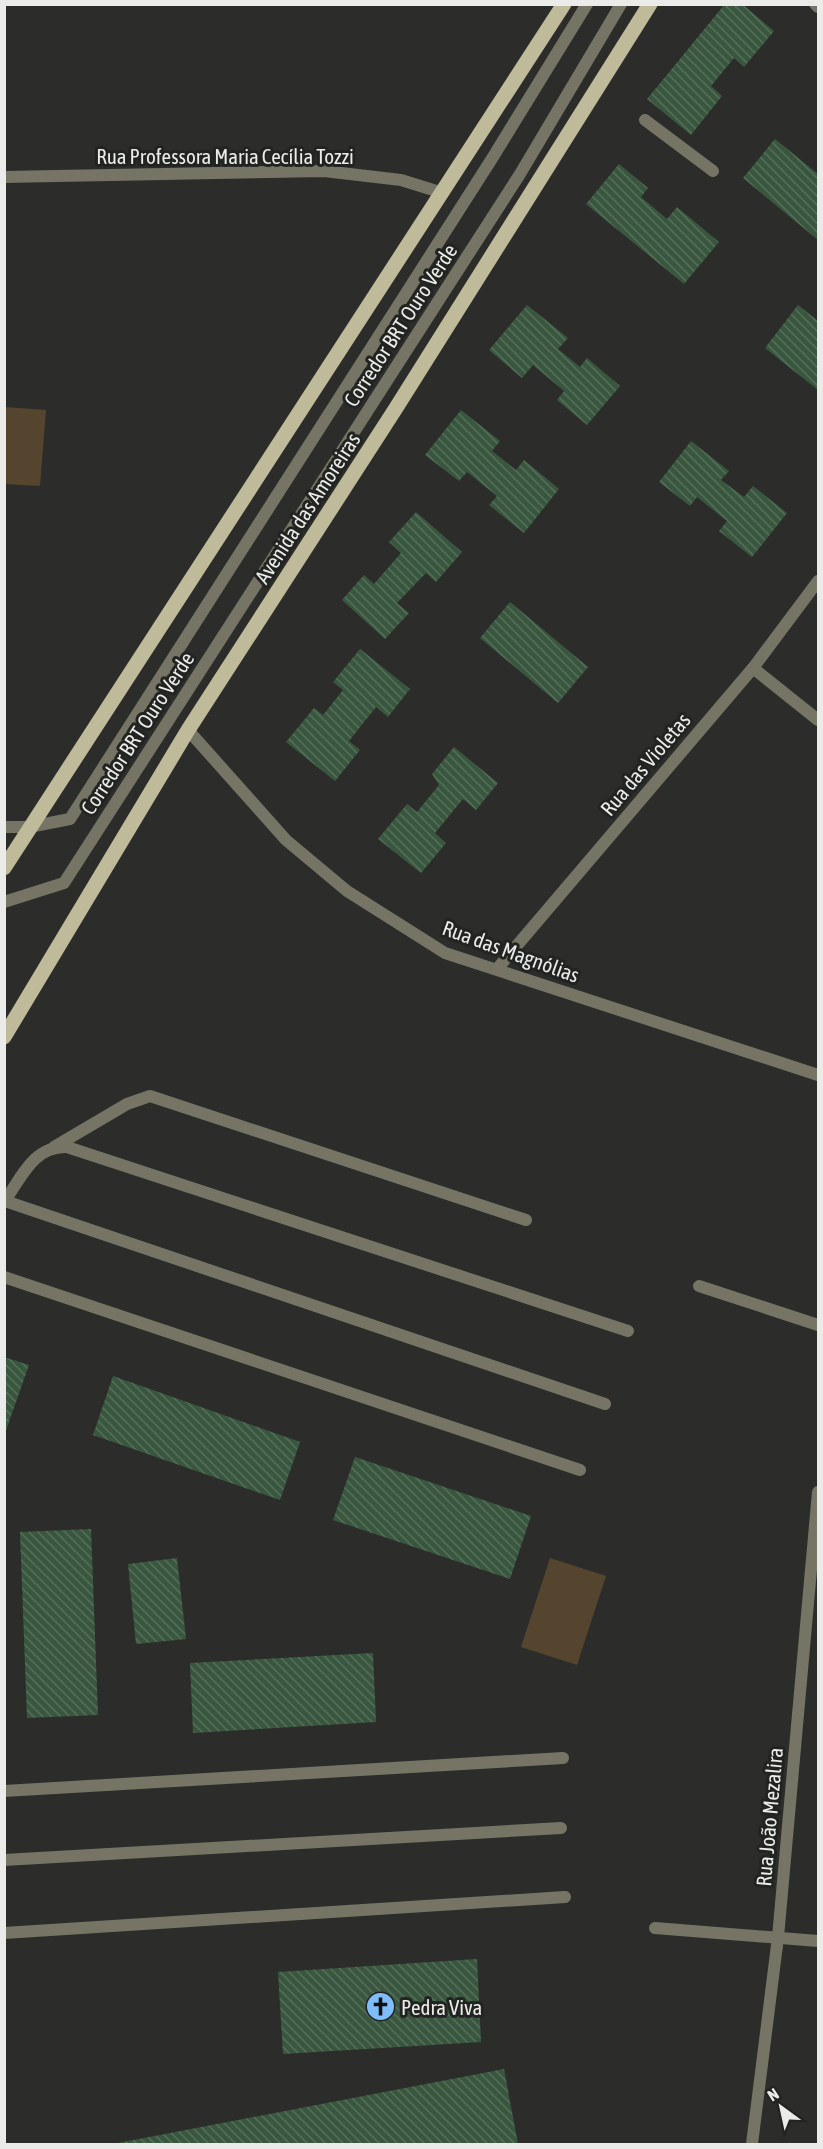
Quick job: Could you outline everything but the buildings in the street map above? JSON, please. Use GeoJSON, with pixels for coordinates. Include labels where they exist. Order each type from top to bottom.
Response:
{"type":"FeatureCollection","features":[{"type":"Feature","properties":{"kind":"main road"},"geometry":{"type":"LineString","coordinates":[[4,868],[564,4]]}},
{"type":"Feature","properties":{"kind":"main road","name":"Avenida das Amoreiras"},"geometry":{"type":"LineString","coordinates":[[4,1037],[188,730],[396,408],[650,4]]}},
{"type":"Feature","properties":{"kind":"street","name":"Corredor BRT Ouro Verde"},"geometry":{"type":"LineString","coordinates":[[4,827],[29,827],[70,819],[480,177],[587,4]]}},
{"type":"Feature","properties":{"kind":"street","name":"Corredor BRT Ouro Verde"},"geometry":{"type":"LineString","coordinates":[[4,902],[64,883],[520,174],[621,4]]}},
{"type":"Feature","properties":{"kind":"street"},"geometry":{"type":"LineString","coordinates":[[645,120],[713,171]]}},
{"type":"Feature","properties":{"kind":"street","name":"Rua Professora Maria Cecília Tozzi"},"geometry":{"type":"LineString","coordinates":[[4,177],[324,171],[400,180],[443,193]]}},
{"type":"Feature","properties":{"kind":"street","name":"Rua das Violetas"},"geometry":{"type":"LineString","coordinates":[[497,969],[753,668],[819,581]]}},
{"type":"Feature","properties":{"kind":"street"},"geometry":{"type":"LineString","coordinates":[[753,668],[819,720]]}},
{"type":"Feature","properties":{"kind":"street","name":"Rua das Magnólias"},"geometry":{"type":"LineString","coordinates":[[188,730],[286,840],[347,891],[445,953],[819,1076]]}},
{"type":"Feature","properties":{"kind":"street"},"geometry":{"type":"LineString","coordinates":[[526,1220],[150,1095],[126,1104],[38,1155],[5,1201],[605,1404]]}},
{"type":"Feature","properties":{"kind":"street"},"geometry":{"type":"LineString","coordinates":[[53,1148],[67,1147],[628,1331]]}},
{"type":"Feature","properties":{"kind":"street"},"geometry":{"type":"LineString","coordinates":[[4,1277],[580,1470]]}},
{"type":"Feature","properties":{"kind":"street"},"geometry":{"type":"LineString","coordinates":[[699,1286],[819,1324]]}},
{"type":"Feature","properties":{"kind":"street","name":"Rua João Mezalira"},"geometry":{"type":"LineString","coordinates":[[752,2145],[778,1937],[814,1599],[819,1492]]}},
{"type":"Feature","properties":{"kind":"street"},"geometry":{"type":"LineString","coordinates":[[4,1791],[563,1758]]}},
{"type":"Feature","properties":{"kind":"street"},"geometry":{"type":"LineString","coordinates":[[4,1860],[561,1828]]}},
{"type":"Feature","properties":{"kind":"street"},"geometry":{"type":"LineString","coordinates":[[4,1933],[565,1898]]}},
{"type":"Feature","properties":{"kind":"street"},"geometry":{"type":"LineString","coordinates":[[655,1928],[819,1941]]}},
{"type":"Feature","properties":{"kind":"shaded area"},"geometry":{"type":"Polygon","coordinates":[[[4,407],[46,410],[40,486],[5,484],[4,407]]]}},
{"type":"Feature","properties":{"kind":"shaded area"},"geometry":{"type":"Polygon","coordinates":[[[550,1558],[606,1576],[577,1665],[521,1647],[550,1558]]]}},
{"type":"Feature","properties":{"kind":"place","name":"Pedra Viva"},"geometry":{"type":"Point","coordinates":[380,2007]}}]}
